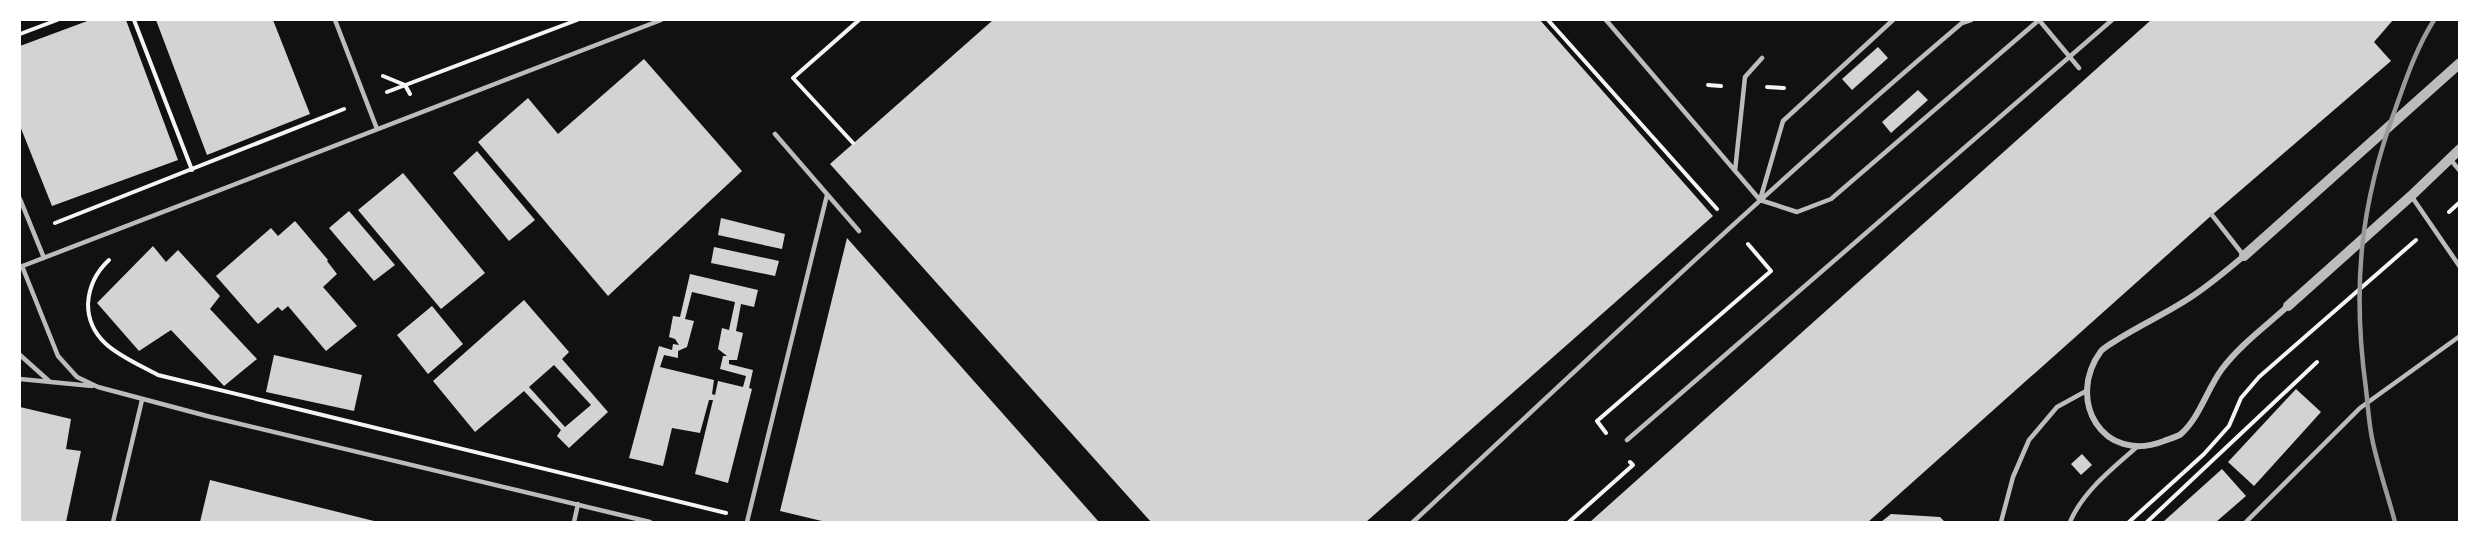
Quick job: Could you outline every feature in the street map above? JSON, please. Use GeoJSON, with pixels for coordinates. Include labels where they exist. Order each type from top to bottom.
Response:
{"type":"FeatureCollection","features":[{"type":"Feature","properties":{"kind":"street"},"geometry":{"type":"LineString","coordinates":[[2460,63],[2244,256],[2194,295],[2103,349],[2091,369],[2088,390],[2088,409],[2094,423],[2105,435],[2121,443],[2138,446],[2156,444],[2180,434],[2195,415],[2222,369],[2244,345],[2411,196],[2460,149]]}},
{"type":"Feature","properties":{"kind":"lane"},"geometry":{"type":"LineString","coordinates":[[335,20],[377,129]]}},
{"type":"Feature","properties":{"kind":"lane"},"geometry":{"type":"LineString","coordinates":[[98,387],[77,376],[58,356],[21,266],[661,20]]}},
{"type":"Feature","properties":{"kind":"lane"},"geometry":{"type":"LineString","coordinates":[[1606,20],[1760,200],[1797,212],[1831,200],[2039,20],[2079,68]]}},
{"type":"Feature","properties":{"kind":"lane"},"geometry":{"type":"LineString","coordinates":[[1760,200],[1783,122],[1893,20]]}},
{"type":"Feature","properties":{"kind":"lane"},"geometry":{"type":"LineString","coordinates":[[1413,522],[1760,200],[1884,89],[1962,23],[1971,20]]}},
{"type":"Feature","properties":{"kind":"lane"},"geometry":{"type":"LineString","coordinates":[[1627,440],[2112,20]]}},
{"type":"Feature","properties":{"kind":"lane"},"geometry":{"type":"LineString","coordinates":[[1735,171],[1745,77],[1761,58]]}},
{"type":"Feature","properties":{"kind":"lane"},"geometry":{"type":"LineString","coordinates":[[774,134],[859,231]]}},
{"type":"Feature","properties":{"kind":"lane"},"geometry":{"type":"LineString","coordinates":[[2450,159],[2460,171]]}},
{"type":"Feature","properties":{"kind":"lane"},"geometry":{"type":"LineString","coordinates":[[748,521],[827,195]]}},
{"type":"Feature","properties":{"kind":"lane"},"geometry":{"type":"LineString","coordinates":[[2411,196],[2460,267]]}},
{"type":"Feature","properties":{"kind":"lane"},"geometry":{"type":"LineString","coordinates":[[20,199],[44,258]]}},
{"type":"Feature","properties":{"kind":"lane"},"geometry":{"type":"LineString","coordinates":[[2212,215],[2244,256]]}},
{"type":"Feature","properties":{"kind":"lane"},"geometry":{"type":"LineString","coordinates":[[2246,522],[2360,408],[2460,336]]}},
{"type":"Feature","properties":{"kind":"lane"},"geometry":{"type":"LineString","coordinates":[[20,355],[50,382]]}},
{"type":"Feature","properties":{"kind":"lane"},"geometry":{"type":"LineString","coordinates":[[20,379],[98,387],[142,400],[650,522]]}},
{"type":"Feature","properties":{"kind":"lane"},"geometry":{"type":"LineString","coordinates":[[2001,522],[2013,477],[2029,440],[2057,407],[2088,390]]}},
{"type":"Feature","properties":{"kind":"lane"},"geometry":{"type":"LineString","coordinates":[[113,522],[142,400]]}},
{"type":"Feature","properties":{"kind":"lane"},"geometry":{"type":"LineString","coordinates":[[2070,522],[2075,511],[2096,484],[2138,446]]}},
{"type":"Feature","properties":{"kind":"lane"},"geometry":{"type":"LineString","coordinates":[[574,522],[578,504]]}},
{"type":"Feature","properties":{"kind":"path"},"geometry":{"type":"LineString","coordinates":[[20,34],[57,20]]}},
{"type":"Feature","properties":{"kind":"path"},"geometry":{"type":"LineString","coordinates":[[134,20],[203,196]]}},
{"type":"Feature","properties":{"kind":"path"},"geometry":{"type":"LineString","coordinates":[[32,232],[366,100],[577,20]]}},
{"type":"Feature","properties":{"kind":"path"},"geometry":{"type":"LineString","coordinates":[[853,143],[793,78],[859,20]]}},
{"type":"Feature","properties":{"kind":"path"},"geometry":{"type":"LineString","coordinates":[[359,81],[380,75],[405,85],[419,113]]}},
{"type":"Feature","properties":{"kind":"path"},"geometry":{"type":"LineString","coordinates":[[1708,85],[1787,88]]}},
{"type":"Feature","properties":{"kind":"path"},"geometry":{"type":"LineString","coordinates":[[2129,522],[2217,440],[2229,426],[2241,398],[2259,377],[2460,202]]}},
{"type":"Feature","properties":{"kind":"path"},"geometry":{"type":"LineString","coordinates":[[115,254],[98,269],[88,292],[88,318],[100,340],[123,357],[158,375],[748,521]]}},
{"type":"Feature","properties":{"kind":"path"},"geometry":{"type":"LineString","coordinates":[[2147,522],[2317,362]]}},
{"type":"Feature","properties":{"kind":"building"},"geometry":{"type":"Polygon","coordinates":[[[90,20],[126,20],[178,160],[52,206],[20,126],[20,46],[90,20]]]}},
{"type":"Feature","properties":{"kind":"building"},"geometry":{"type":"Polygon","coordinates":[[[156,20],[273,20],[310,114],[207,155],[156,20]]]}},
{"type":"Feature","properties":{"kind":"building"},"geometry":{"type":"Polygon","coordinates":[[[993,20],[1540,20],[1713,216],[1366,522],[1151,522],[830,164],[993,20]]]}},
{"type":"Feature","properties":{"kind":"building"},"geometry":{"type":"Polygon","coordinates":[[[2151,20],[2393,20],[2374,42],[2391,61],[2212,215],[1868,522],[1590,522],[2151,20]]]}},
{"type":"Feature","properties":{"kind":"building"},"geometry":{"type":"Polygon","coordinates":[[[1878,47],[1888,58],[1852,90],[1842,79],[1878,47]]]}},
{"type":"Feature","properties":{"kind":"building"},"geometry":{"type":"Polygon","coordinates":[[[644,59],[742,171],[608,296],[478,142],[528,98],[558,134],[644,59]]]}},
{"type":"Feature","properties":{"kind":"building"},"geometry":{"type":"Polygon","coordinates":[[[1918,90],[1928,100],[1891,133],[1882,122],[1918,90]]]}},
{"type":"Feature","properties":{"kind":"building"},"geometry":{"type":"Polygon","coordinates":[[[477,151],[535,220],[509,241],[453,173],[477,151]]]}},
{"type":"Feature","properties":{"kind":"building"},"geometry":{"type":"Polygon","coordinates":[[[403,173],[485,273],[441,309],[358,210],[403,173]]]}},
{"type":"Feature","properties":{"kind":"building"},"geometry":{"type":"Polygon","coordinates":[[[349,211],[395,265],[374,281],[329,228],[349,211]]]}},
{"type":"Feature","properties":{"kind":"building"},"geometry":{"type":"Polygon","coordinates":[[[721,218],[785,234],[782,249],[718,235],[721,218]]]}},
{"type":"Feature","properties":{"kind":"building"},"geometry":{"type":"Polygon","coordinates":[[[295,221],[337,274],[323,287],[357,326],[326,351],[288,306],[282,311],[278,307],[258,324],[216,276],[271,228],[278,236],[295,221]]]}},
{"type":"Feature","properties":{"kind":"building"},"geometry":{"type":"Polygon","coordinates":[[[847,238],[1099,522],[826,522],[780,511],[847,238]]]}},
{"type":"Feature","properties":{"kind":"building"},"geometry":{"type":"Polygon","coordinates":[[[153,246],[166,262],[178,250],[220,296],[210,309],[257,359],[224,386],[171,330],[139,351],[97,303],[153,246]]]}},
{"type":"Feature","properties":{"kind":"building"},"geometry":{"type":"Polygon","coordinates":[[[714,247],[779,261],[775,276],[711,263],[714,247]]]}},
{"type":"Feature","properties":{"kind":"building"},"geometry":{"type":"Polygon","coordinates":[[[690,274],[758,290],[754,307],[741,304],[736,331],[743,333],[737,360],[729,360],[729,364],[753,370],[749,388],[752,389],[728,483],[695,474],[713,400],[709,400],[700,433],[672,428],[663,466],[629,458],[659,346],[672,350],[673,344],[679,345],[675,339],[669,337],[673,316],[680,317],[690,274]],[[692,292],[685,319],[694,321],[687,347],[678,351],[678,358],[664,355],[660,367],[714,380],[712,394],[715,395],[718,381],[743,387],[746,376],[720,369],[723,356],[727,356],[718,349],[722,328],[729,330],[735,302],[692,292]]]}},
{"type":"Feature","properties":{"kind":"building"},"geometry":{"type":"Polygon","coordinates":[[[524,300],[569,352],[562,359],[608,412],[569,448],[557,436],[561,430],[524,391],[475,432],[433,381],[524,300]],[[554,365],[529,387],[565,427],[591,405],[554,365]]]}},
{"type":"Feature","properties":{"kind":"building"},"geometry":{"type":"Polygon","coordinates":[[[432,306],[463,344],[428,374],[397,335],[432,306]]]}},
{"type":"Feature","properties":{"kind":"building"},"geometry":{"type":"Polygon","coordinates":[[[274,355],[362,375],[354,411],[266,392],[274,355]]]}},
{"type":"Feature","properties":{"kind":"building"},"geometry":{"type":"Polygon","coordinates":[[[2296,389],[2321,412],[2254,486],[2228,462],[2296,389]]]}},
{"type":"Feature","properties":{"kind":"building"},"geometry":{"type":"Polygon","coordinates":[[[20,407],[71,419],[66,449],[81,451],[66,522],[20,522],[20,407]]]}},
{"type":"Feature","properties":{"kind":"building"},"geometry":{"type":"Polygon","coordinates":[[[2082,454],[2092,465],[2081,475],[2071,464],[2082,454]]]}},
{"type":"Feature","properties":{"kind":"building"},"geometry":{"type":"Polygon","coordinates":[[[2222,469],[2246,496],[2216,522],[2163,522],[2222,469]]]}},
{"type":"Feature","properties":{"kind":"building"},"geometry":{"type":"Polygon","coordinates":[[[210,480],[378,522],[200,522],[210,480]]]}},
{"type":"Feature","properties":{"kind":"building"},"geometry":{"type":"Polygon","coordinates":[[[1891,514],[1940,517],[1945,522],[1881,522],[1891,514]]]}},
{"type":"Feature","properties":{"kind":"railway"},"geometry":{"type":"LineString","coordinates":[[2395,522],[2375,453],[2370,423],[2360,316],[2362,246],[2374,178],[2384,143],[2413,62],[2434,20]]}}]}
